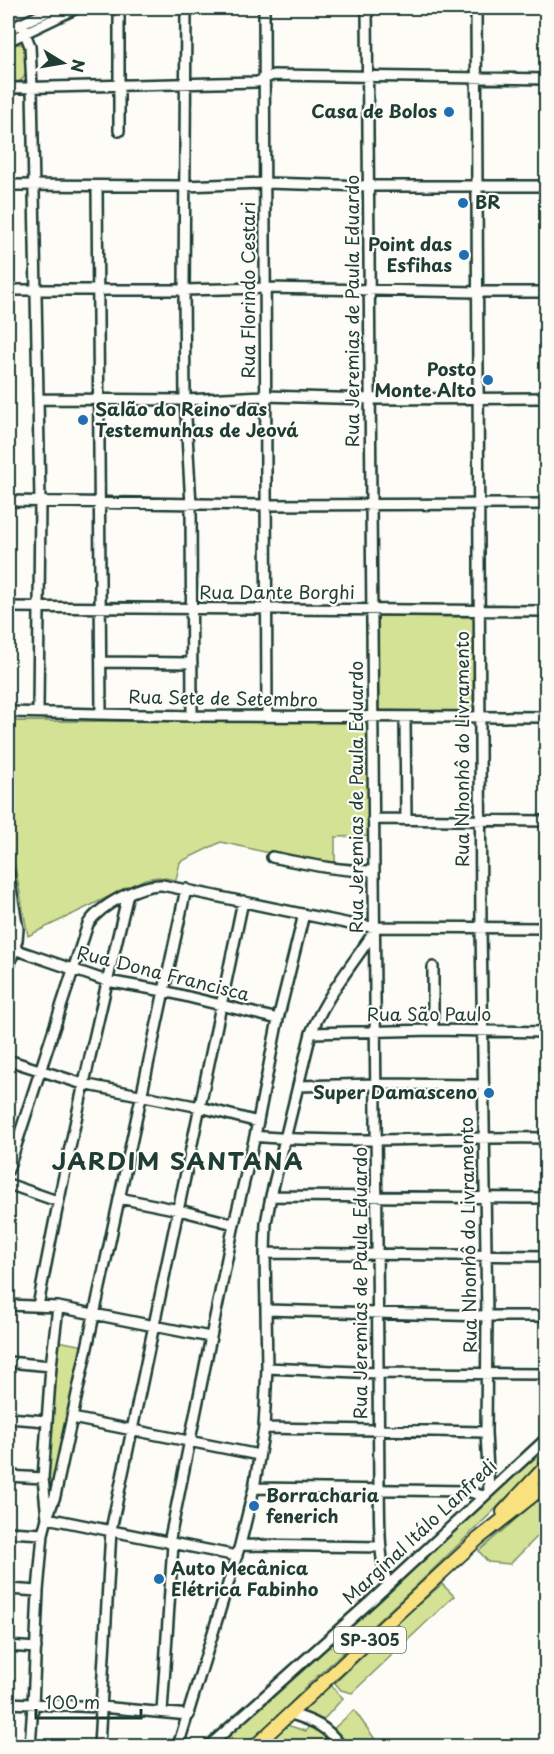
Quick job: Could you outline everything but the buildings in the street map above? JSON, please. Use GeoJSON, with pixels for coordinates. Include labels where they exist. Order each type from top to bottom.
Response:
{"type":"FeatureCollection","features":[{"type":"Feature","properties":{"kind":"main road","name":"SP-305"},"geometry":{"type":"LineString","coordinates":[[255,1746],[478,1539],[546,1466]]}},
{"type":"Feature","properties":{"kind":"main road","name":"SP-305"},"geometry":{"type":"LineString","coordinates":[[478,1539],[546,1485]]}},
{"type":"Feature","properties":{"kind":"street"},"geometry":{"type":"LineString","coordinates":[[8,41],[23,28],[55,8]]}},
{"type":"Feature","properties":{"kind":"street"},"geometry":{"type":"LineString","coordinates":[[8,30],[23,28],[77,8]]}},
{"type":"Feature","properties":{"kind":"street"},"geometry":{"type":"LineString","coordinates":[[119,8],[119,131]]}},
{"type":"Feature","properties":{"kind":"street"},"geometry":{"type":"LineString","coordinates":[[186,8],[184,290],[185,400],[191,505],[192,716]]}},
{"type":"Feature","properties":{"kind":"street","name":"Rua Florindo Cestari"},"geometry":{"type":"LineString","coordinates":[[264,8],[267,716]]}},
{"type":"Feature","properties":{"kind":"street","name":"Rua Jeremias de Paula Eduardo"},"geometry":{"type":"LineString","coordinates":[[367,8],[378,1431],[381,1547],[384,1574],[388,1585]]}},
{"type":"Feature","properties":{"kind":"street","name":"Rua Nhonhô do Livramento"},"geometry":{"type":"LineString","coordinates":[[476,8],[481,927],[487,1316],[486,1493]]}},
{"type":"Feature","properties":{"kind":"street"},"geometry":{"type":"LineString","coordinates":[[23,28],[30,46],[32,61],[40,501],[39,712]]}},
{"type":"Feature","properties":{"kind":"street"},"geometry":{"type":"LineString","coordinates":[[8,88],[257,82],[273,75],[546,80]]}},
{"type":"Feature","properties":{"kind":"street"},"geometry":{"type":"LineString","coordinates":[[8,185],[184,186],[266,183],[368,186],[546,186]]}},
{"type":"Feature","properties":{"kind":"street"},"geometry":{"type":"LineString","coordinates":[[97,186],[101,714]]}},
{"type":"Feature","properties":{"kind":"street"},"geometry":{"type":"LineString","coordinates":[[8,290],[266,288],[546,292]]}},
{"type":"Feature","properties":{"kind":"street"},"geometry":{"type":"LineString","coordinates":[[38,399],[185,400],[265,396],[370,399],[546,398]]}},
{"type":"Feature","properties":{"kind":"street"},"geometry":{"type":"LineString","coordinates":[[8,501],[191,505],[546,504]]}},
{"type":"Feature","properties":{"kind":"street","name":"Rua Dante Borghi"},"geometry":{"type":"LineString","coordinates":[[8,607],[546,611]]}},
{"type":"Feature","properties":{"kind":"street"},"geometry":{"type":"LineString","coordinates":[[101,662],[192,663]]}},
{"type":"Feature","properties":{"kind":"street","name":"Rua Sete de Setembro"},"geometry":{"type":"LineString","coordinates":[[8,712],[192,716],[546,717]]}},
{"type":"Feature","properties":{"kind":"street"},"geometry":{"type":"LineString","coordinates":[[405,717],[406,819]]}},
{"type":"Feature","properties":{"kind":"street"},"geometry":{"type":"LineString","coordinates":[[373,819],[546,821]]}},
{"type":"Feature","properties":{"kind":"street"},"geometry":{"type":"LineString","coordinates":[[272,857],[327,869],[374,871]]}},
{"type":"Feature","properties":{"kind":"street"},"geometry":{"type":"LineString","coordinates":[[8,871],[18,929],[17,940],[11,948],[8,970]]}},
{"type":"Feature","properties":{"kind":"street"},"geometry":{"type":"LineString","coordinates":[[8,1170],[88,924],[97,914],[128,894],[154,885],[186,889],[374,929],[546,928]]}},
{"type":"Feature","properties":{"kind":"street"},"geometry":{"type":"LineString","coordinates":[[30,1746],[43,1534],[56,1496],[186,889]]}},
{"type":"Feature","properties":{"kind":"street"},"geometry":{"type":"LineString","coordinates":[[38,1306],[57,1201],[128,894]]}},
{"type":"Feature","properties":{"kind":"street"},"geometry":{"type":"LineString","coordinates":[[99,1746],[111,1530],[243,901]]}},
{"type":"Feature","properties":{"kind":"street"},"geometry":{"type":"LineString","coordinates":[[162,1712],[171,1544],[189,1440],[278,1019],[303,914]]}},
{"type":"Feature","properties":{"kind":"street"},"geometry":{"type":"LineString","coordinates":[[178,1746],[237,1556],[254,1488],[264,1428],[267,1368],[265,1253],[266,1222],[271,1196],[311,1033],[328,999],[374,929]]}},
{"type":"Feature","properties":{"kind":"street","name":"Rua Dona Francisca"},"geometry":{"type":"LineString","coordinates":[[11,948],[107,981],[164,991],[278,1019]]}},
{"type":"Feature","properties":{"kind":"street"},"geometry":{"type":"LineString","coordinates":[[433,967],[433,1030]]}},
{"type":"Feature","properties":{"kind":"street","name":"Rua São Paulo"},"geometry":{"type":"LineString","coordinates":[[311,1033],[433,1030],[546,1032]]}},
{"type":"Feature","properties":{"kind":"street"},"geometry":{"type":"LineString","coordinates":[[8,1060],[83,1084],[200,1107],[258,1122]]}},
{"type":"Feature","properties":{"kind":"street"},"geometry":{"type":"LineString","coordinates":[[298,1086],[484,1085]]}},
{"type":"Feature","properties":{"kind":"street"},"geometry":{"type":"LineString","coordinates":[[255,1136],[285,1139],[376,1140],[546,1138]]}},
{"type":"Feature","properties":{"kind":"street"},"geometry":{"type":"LineString","coordinates":[[8,1184],[57,1201]]}},
{"type":"Feature","properties":{"kind":"street"},"geometry":{"type":"LineString","coordinates":[[271,1196],[546,1198]]}},
{"type":"Feature","properties":{"kind":"street"},"geometry":{"type":"LineString","coordinates":[[119,1198],[234,1224]]}},
{"type":"Feature","properties":{"kind":"street"},"geometry":{"type":"LineString","coordinates":[[265,1253],[546,1256]]}},
{"type":"Feature","properties":{"kind":"street"},"geometry":{"type":"LineString","coordinates":[[8,1305],[58,1307],[210,1337]]}},
{"type":"Feature","properties":{"kind":"street"},"geometry":{"type":"LineString","coordinates":[[47,1518],[43,1478],[51,1366],[58,1307]]}},
{"type":"Feature","properties":{"kind":"street"},"geometry":{"type":"LineString","coordinates":[[266,1310],[546,1316]]}},
{"type":"Feature","properties":{"kind":"street"},"geometry":{"type":"LineString","coordinates":[[8,1362],[51,1366]]}},
{"type":"Feature","properties":{"kind":"street"},"geometry":{"type":"LineString","coordinates":[[267,1368],[378,1373],[546,1374]]}},
{"type":"Feature","properties":{"kind":"street"},"geometry":{"type":"LineString","coordinates":[[8,1418],[47,1421]]}},
{"type":"Feature","properties":{"kind":"street"},"geometry":{"type":"LineString","coordinates":[[72,1418],[259,1455]]}},
{"type":"Feature","properties":{"kind":"street"},"geometry":{"type":"LineString","coordinates":[[264,1428],[486,1432]]}},
{"type":"Feature","properties":{"kind":"street","name":"Marginal Itálo Lanfredi"},"geometry":{"type":"LineString","coordinates":[[209,1746],[388,1585],[546,1438]]}},
{"type":"Feature","properties":{"kind":"street"},"geometry":{"type":"LineString","coordinates":[[8,1476],[43,1478]]}},
{"type":"Feature","properties":{"kind":"street"},"geometry":{"type":"LineString","coordinates":[[254,1488],[486,1493]]}},
{"type":"Feature","properties":{"kind":"street"},"geometry":{"type":"LineString","coordinates":[[47,1518],[237,1556]]}},
{"type":"Feature","properties":{"kind":"street"},"geometry":{"type":"LineString","coordinates":[[8,1532],[43,1534]]}},
{"type":"Feature","properties":{"kind":"street"},"geometry":{"type":"LineString","coordinates":[[240,1545],[381,1547]]}},
{"type":"Feature","properties":{"kind":"street"},"geometry":{"type":"LineString","coordinates":[[8,1589],[38,1591]]}},
{"type":"Feature","properties":{"kind":"street"},"geometry":{"type":"LineString","coordinates":[[8,1646],[36,1648]]}},
{"type":"Feature","properties":{"kind":"street"},"geometry":{"type":"LineString","coordinates":[[8,1703],[101,1707],[189,1715]]}},
{"type":"Feature","properties":{"kind":"street"},"geometry":{"type":"LineString","coordinates":[[291,1714],[319,1724],[341,1746]]}},
{"type":"Feature","properties":{"kind":"green space"},"geometry":{"type":"Polygon","coordinates":[[[10,44],[24,46],[27,66],[21,81],[8,84],[8,46],[10,44]]]}},
{"type":"Feature","properties":{"kind":"green space"},"geometry":{"type":"Polygon","coordinates":[[[377,616],[474,617],[473,712],[379,710],[377,616]]]}},
{"type":"Feature","properties":{"kind":"green space"},"geometry":{"type":"Polygon","coordinates":[[[8,721],[368,722],[368,836],[335,837],[335,865],[331,867],[221,842],[180,862],[176,880],[159,877],[145,879],[28,936],[8,829],[8,721]]]}},
{"type":"Feature","properties":{"kind":"green space"},"geometry":{"type":"Polygon","coordinates":[[[57,1341],[85,1346],[54,1486],[49,1497],[47,1485],[57,1341]]]}},
{"type":"Feature","properties":{"kind":"green space"},"geometry":{"type":"Polygon","coordinates":[[[546,1447],[546,1460],[245,1746],[216,1746],[374,1606],[546,1447]]]}},
{"type":"Feature","properties":{"kind":"green space"},"geometry":{"type":"Polygon","coordinates":[[[546,1493],[546,1528],[510,1564],[488,1562],[479,1551],[546,1493]]]}},
{"type":"Feature","properties":{"kind":"green space"},"geometry":{"type":"Polygon","coordinates":[[[442,1584],[454,1596],[352,1693],[341,1690],[335,1683],[442,1584]]]}},
{"type":"Feature","properties":{"kind":"green space"},"geometry":{"type":"Polygon","coordinates":[[[330,1685],[343,1698],[323,1720],[303,1712],[330,1685]]]}},
{"type":"Feature","properties":{"kind":"green space"},"geometry":{"type":"Polygon","coordinates":[[[354,1710],[380,1746],[344,1746],[332,1730],[354,1710]]]}},
{"type":"Feature","properties":{"kind":"green space"},"geometry":{"type":"Polygon","coordinates":[[[310,1724],[326,1735],[334,1746],[264,1746],[287,1725],[306,1731],[310,1724]]]}},
{"type":"Feature","properties":{"kind":"place","name":"Casa de Bolos"},"geometry":{"type":"Point","coordinates":[449,112]}},
{"type":"Feature","properties":{"kind":"place","name":"BR"},"geometry":{"type":"Point","coordinates":[463,203]}},
{"type":"Feature","properties":{"kind":"place","name":"Point das Esfihas"},"geometry":{"type":"Point","coordinates":[464,255]}},
{"type":"Feature","properties":{"kind":"place","name":"Posto Monte Alto"},"geometry":{"type":"Point","coordinates":[488,380]}},
{"type":"Feature","properties":{"kind":"place","name":"Salão do Reino das Testemunhas de Jeová"},"geometry":{"type":"Point","coordinates":[83,420]}},
{"type":"Feature","properties":{"kind":"place","name":"Super Damasceno"},"geometry":{"type":"Point","coordinates":[489,1093]}},
{"type":"Feature","properties":{"kind":"place","name":"Borracharia fenerich"},"geometry":{"type":"Point","coordinates":[254,1506]}},
{"type":"Feature","properties":{"kind":"place","name":"Auto Mecânica Elétrica Fabinho"},"geometry":{"type":"Point","coordinates":[159,1579]}},
{"type":"Feature","properties":{"kind":"district","name":"JARDIM SANTANA"},"geometry":{"type":"Point","coordinates":[178,1162]}}]}
